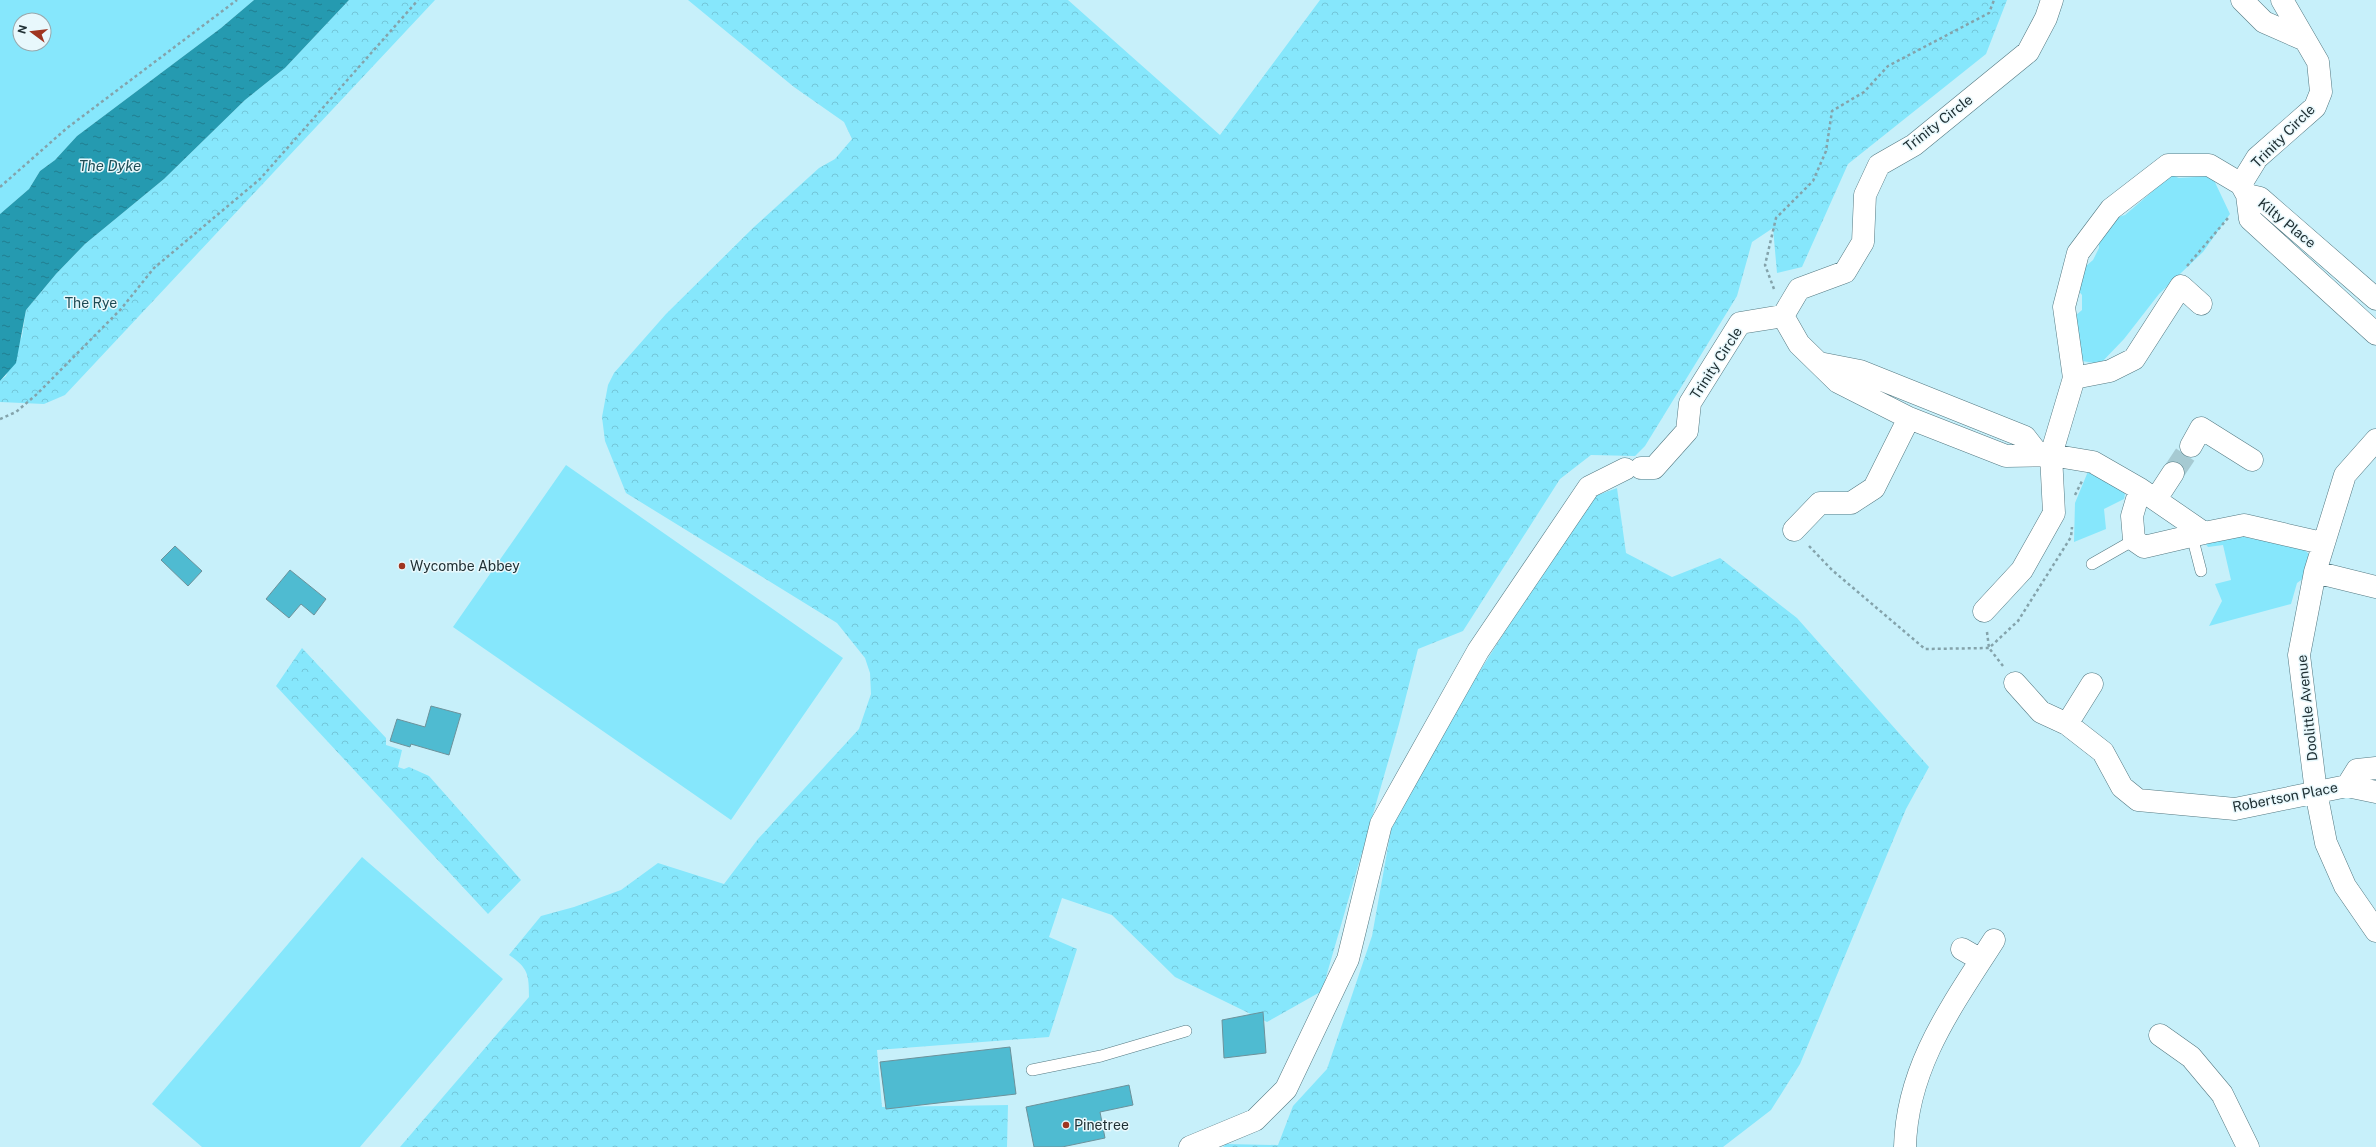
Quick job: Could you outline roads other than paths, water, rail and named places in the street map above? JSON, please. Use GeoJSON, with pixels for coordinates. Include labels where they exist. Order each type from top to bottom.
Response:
{"type":"FeatureCollection","features":[{"type":"Feature","properties":{"kind":"street","name":"Trinity Circle"},"geometry":{"type":"LineString","coordinates":[[1190,1147],[1256,1120],[1286,1089],[1348,959],[1381,824],[1478,651],[1589,487],[1633,468],[1654,468],[1687,431],[1690,403],[1740,323],[1783,316],[1799,289],[1845,272],[1862,242],[1865,195],[1879,165],[1914,145],[2028,52],[2046,18],[2052,0]]}},
{"type":"Feature","properties":{"kind":"street"},"geometry":{"type":"LineString","coordinates":[[2242,0],[2264,22],[2306,40]]}},
{"type":"Feature","properties":{"kind":"street","name":"Trinity Circle"},"geometry":{"type":"LineString","coordinates":[[2244,190],[2257,158],[2315,107],[2321,92],[2318,62],[2282,0]]}},
{"type":"Feature","properties":{"kind":"street","name":"Kilty Place"},"geometry":{"type":"LineString","coordinates":[[2074,378],[2064,307],[2078,252],[2111,209],[2168,165],[2210,165],[2244,190],[2260,198],[2376,299]]}},
{"type":"Feature","properties":{"kind":"street"},"geometry":{"type":"LineString","coordinates":[[2244,190],[2250,219],[2376,334]]}},
{"type":"Feature","properties":{"kind":"street"},"geometry":{"type":"LineString","coordinates":[[1984,611],[2022,570],[2054,513],[2045,455],[2074,378],[2110,371],[2134,359],[2181,286],[2201,304]]}},
{"type":"Feature","properties":{"kind":"street"},"geometry":{"type":"LineString","coordinates":[[1783,316],[1799,344],[1838,382],[1909,418],[2006,456],[2045,455],[2093,462],[2148,494],[2198,534]]}},
{"type":"Feature","properties":{"kind":"street"},"geometry":{"type":"LineString","coordinates":[[1819,363],[1860,371],[2025,437],[2045,455]]}},
{"type":"Feature","properties":{"kind":"street"},"geometry":{"type":"LineString","coordinates":[[1794,530],[1820,503],[1851,503],[1874,488],[1909,418]]}},
{"type":"Feature","properties":{"kind":"street"},"geometry":{"type":"LineString","coordinates":[[2191,446],[2201,428],[2252,460]]}},
{"type":"Feature","properties":{"kind":"street","name":"Doolittle Avenue"},"geometry":{"type":"LineString","coordinates":[[2376,440],[2345,475],[2322,543],[2298,655],[2316,792],[2330,850],[2345,886],[2376,931]]}},
{"type":"Feature","properties":{"kind":"street"},"geometry":{"type":"LineString","coordinates":[[2173,474],[2148,494],[2132,516],[2134,540],[2144,547],[2244,525],[2322,543]]}},
{"type":"Feature","properties":{"kind":"street"},"geometry":{"type":"LineString","coordinates":[[2315,572],[2376,587]]}},
{"type":"Feature","properties":{"kind":"street"},"geometry":{"type":"LineString","coordinates":[[2015,683],[2041,712],[2067,724],[2092,684]]}},
{"type":"Feature","properties":{"kind":"street","name":"Robertson Place"},"geometry":{"type":"LineString","coordinates":[[2067,724],[2103,752],[2122,787],[2138,800],[2235,809],[2347,786],[2357,770],[2376,768]]}},
{"type":"Feature","properties":{"kind":"street"},"geometry":{"type":"LineString","coordinates":[[2347,786],[2376,792]]}},
{"type":"Feature","properties":{"kind":"street"},"geometry":{"type":"LineString","coordinates":[[1905,1147],[1906,1122],[1914,1085],[1924,1056],[1994,940]]}},
{"type":"Feature","properties":{"kind":"street"},"geometry":{"type":"LineString","coordinates":[[1962,950],[1981,960]]}},
{"type":"Feature","properties":{"kind":"street"},"geometry":{"type":"LineString","coordinates":[[2160,1035],[2192,1057],[2222,1094],[2248,1147]]}},
{"type":"Feature","properties":{"kind":"lane"},"geometry":{"type":"LineString","coordinates":[[2198,534],[2201,571]]}},
{"type":"Feature","properties":{"kind":"lane"},"geometry":{"type":"LineString","coordinates":[[2092,564],[2134,540]]}},
{"type":"Feature","properties":{"kind":"lane"},"geometry":{"type":"LineString","coordinates":[[1032,1070],[1101,1056],[1186,1030]]}},
{"type":"Feature","properties":{"kind":"water","name":"The Dyke"},"geometry":{"type":"Polygon","coordinates":[[[254,0],[349,0],[285,68],[245,100],[164,179],[85,244],[56,274],[26,310],[16,363],[0,381],[0,214],[29,189],[40,171],[55,160],[77,136],[221,28],[254,0]]]}},
{"type":"Feature","properties":{"kind":"tunnel"},"geometry":{"type":"LineString","coordinates":[[2173,473],[2191,446]]}},
{"type":"Feature","properties":{"kind":"place","name":"Wycombe Abbey"},"geometry":{"type":"Point","coordinates":[402,566]}},
{"type":"Feature","properties":{"kind":"place","name":"Pinetree"},"geometry":{"type":"Point","coordinates":[1066,1125]}},
{"type":"Feature","properties":{"kind":"park label","name":"The Rye"},"geometry":{"type":"Point","coordinates":[91,303]}}]}
